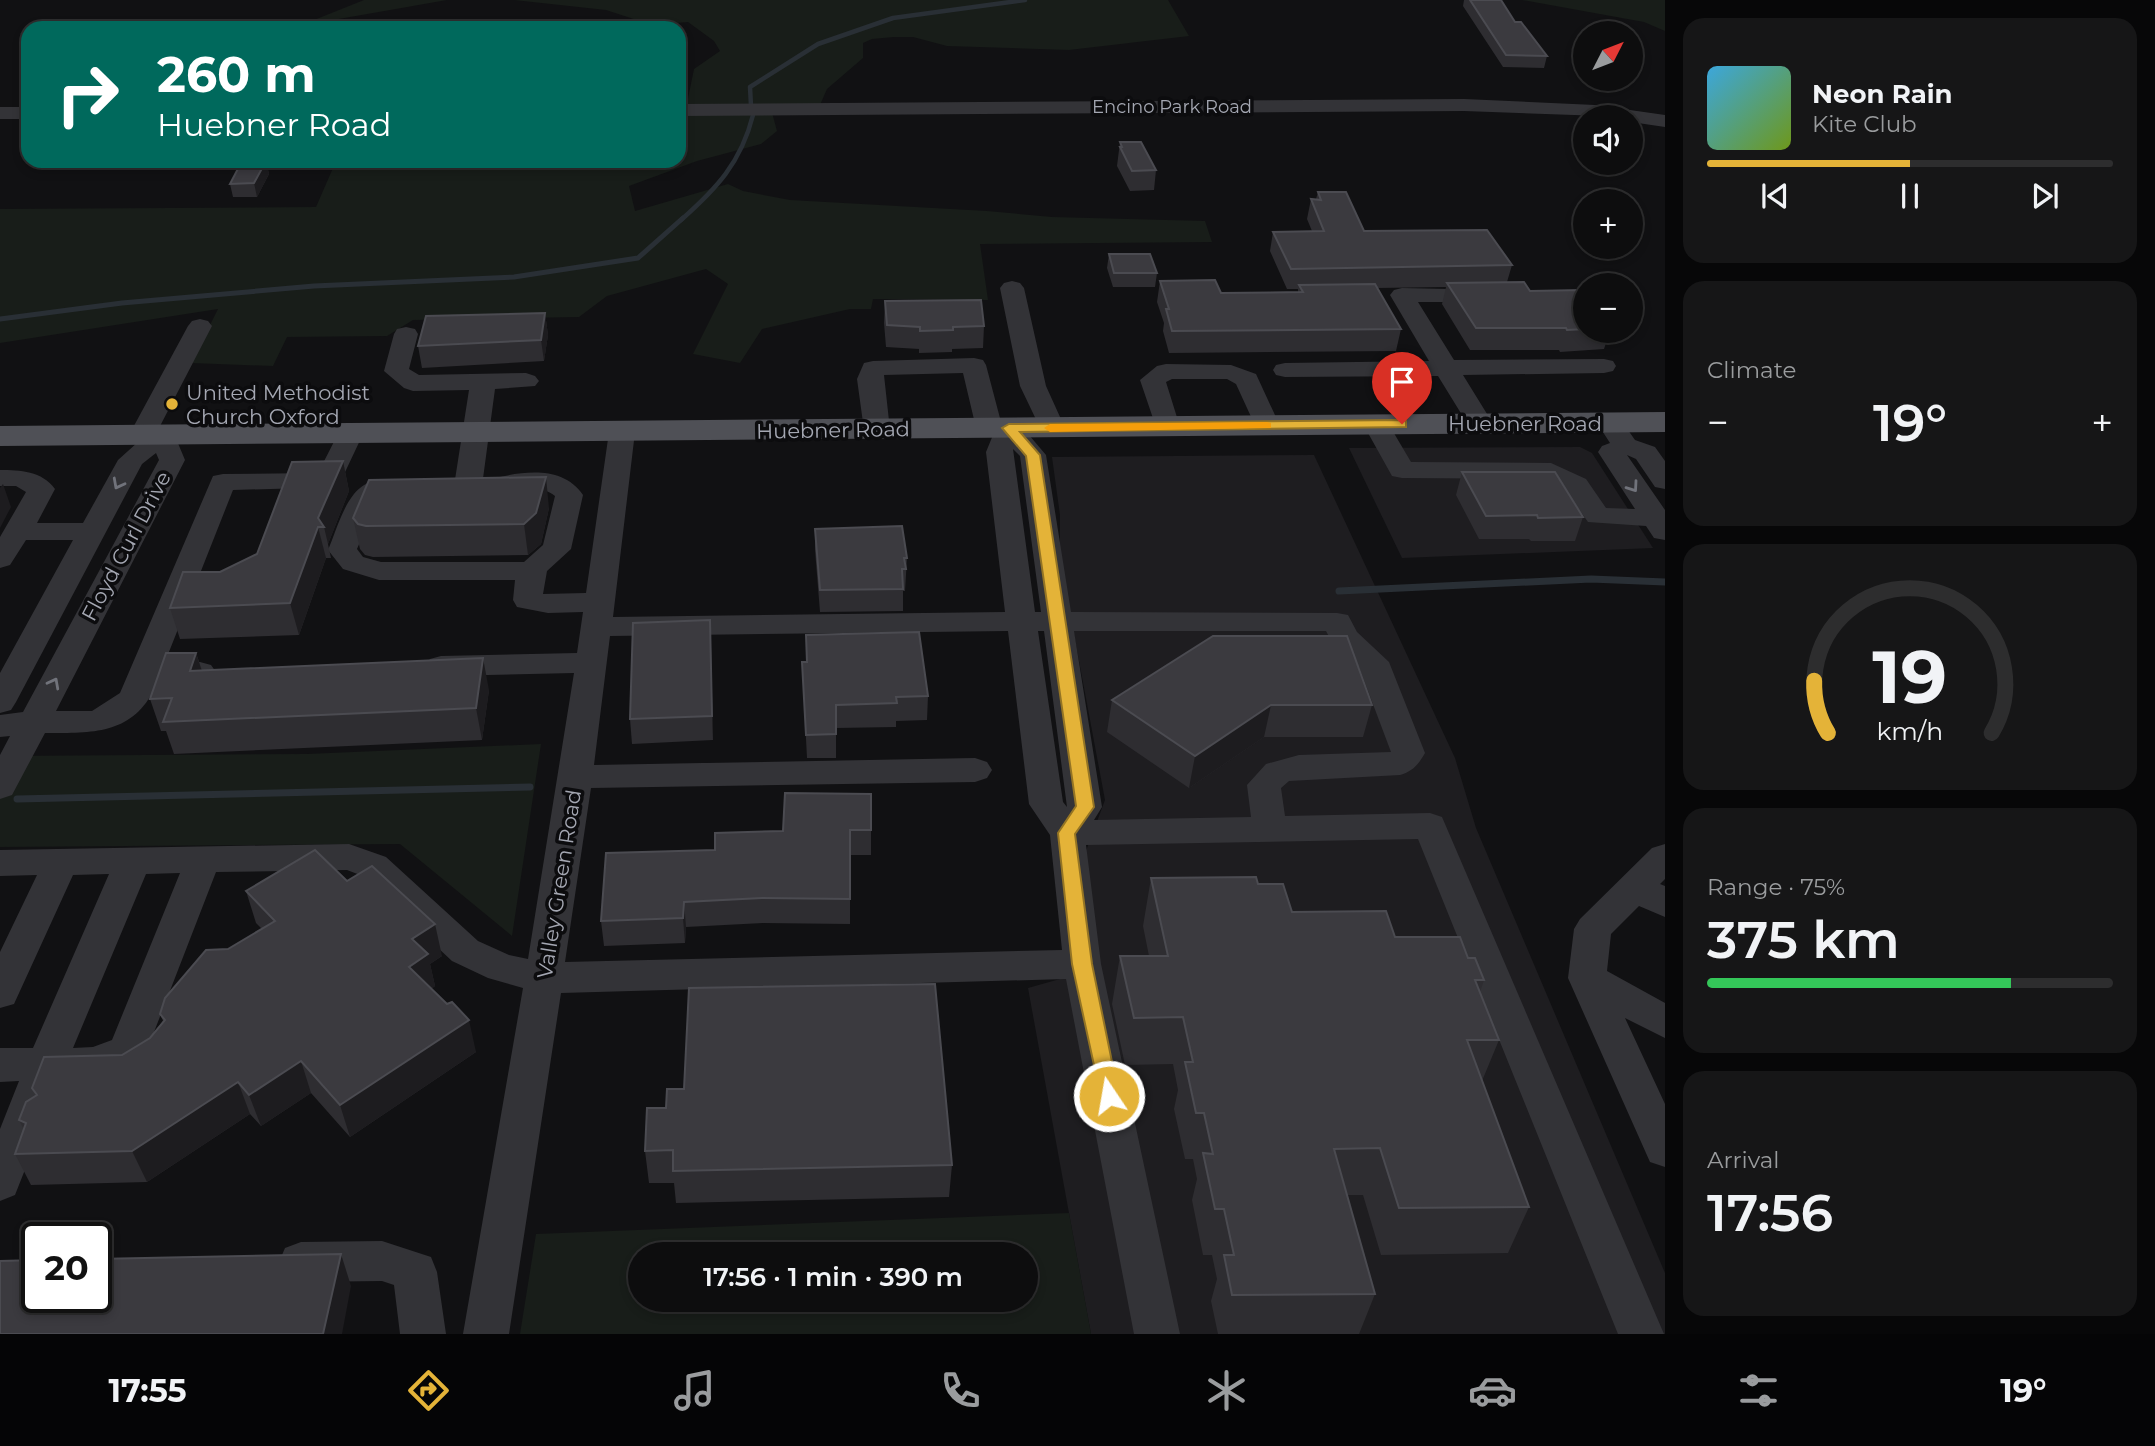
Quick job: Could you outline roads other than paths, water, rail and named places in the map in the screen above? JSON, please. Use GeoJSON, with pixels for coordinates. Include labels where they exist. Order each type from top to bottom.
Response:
{"type":"FeatureCollection","features":[{"type":"Feature","properties":{"kind":"main road","name":"Huebner Road"},"geometry":{"type":"LineString","coordinates":[[0,436],[877,430],[1479,422],[1617,434],[1665,422]]}},
{"type":"Feature","properties":{"kind":"street","name":"Encino Park Road"},"geometry":{"type":"LineString","coordinates":[[686,110],[1464,105],[1595,111],[1665,121]]}},
{"type":"Feature","properties":{"kind":"street"},"geometry":{"type":"LineString","coordinates":[[0,113],[21,113]]}},
{"type":"Feature","properties":{"kind":"street"},"geometry":{"type":"LineString","coordinates":[[1012,288],[1033,387],[1052,428]]}},
{"type":"Feature","properties":{"kind":"street"},"geometry":{"type":"LineString","coordinates":[[1402,295],[1479,422]]}},
{"type":"Feature","properties":{"kind":"street"},"geometry":{"type":"LineString","coordinates":[[1375,296],[1508,295]]}},
{"type":"Feature","properties":{"kind":"street"},"geometry":{"type":"LineString","coordinates":[[153,435],[200,326]]}},
{"type":"Feature","properties":{"kind":"street"},"geometry":{"type":"LineString","coordinates":[[406,334],[396,371],[413,383],[526,381]]}},
{"type":"Feature","properties":{"kind":"street"},"geometry":{"type":"LineString","coordinates":[[877,430],[870,379],[873,368],[974,365],[999,428],[999,452],[1046,804],[1066,833],[1082,964],[1157,1334]]}},
{"type":"Feature","properties":{"kind":"street"},"geometry":{"type":"LineString","coordinates":[[1285,370],[1604,366]]}},
{"type":"Feature","properties":{"kind":"street"},"geometry":{"type":"LineString","coordinates":[[1167,427],[1153,380],[1166,371],[1231,372],[1247,379],[1267,426]]}},
{"type":"Feature","properties":{"kind":"street"},"geometry":{"type":"LineString","coordinates":[[483,382],[476,433],[454,486],[498,486],[520,481],[547,480],[560,484],[569,495],[557,549],[536,564],[531,571],[528,600],[598,614],[1058,622],[1336,622],[1344,637],[1373,662],[1408,753],[1400,763],[1299,768],[1278,772],[1264,785],[1271,829]]}},
{"type":"Feature","properties":{"kind":"street"},"geometry":{"type":"LineString","coordinates":[[1376,425],[1402,470],[1551,471],[1576,485],[1598,516],[1661,523]]}},
{"type":"Feature","properties":{"kind":"street"},"geometry":{"type":"LineString","coordinates":[[999,428],[1033,455],[1085,807],[1066,833]]}},
{"type":"Feature","properties":{"kind":"street","name":"Valley Green Road"},"geometry":{"type":"LineString","coordinates":[[486,1334],[576,776],[622,432]]}},
{"type":"Feature","properties":{"kind":"street"},"geometry":{"type":"LineString","coordinates":[[0,726],[34,722],[97,722],[134,699],[223,482],[328,481],[350,434]]}},
{"type":"Feature","properties":{"kind":"street"},"geometry":{"type":"LineString","coordinates":[[1661,523],[1611,452],[1617,434],[1646,453],[1665,481]]}},
{"type":"Feature","properties":{"kind":"street","name":"Floyd Curl Drive"},"geometry":{"type":"LineString","coordinates":[[0,702],[131,460],[153,435],[172,460],[0,787]]}},
{"type":"Feature","properties":{"kind":"street"},"geometry":{"type":"LineString","coordinates":[[0,478],[22,478],[41,489],[1,557]]}},
{"type":"Feature","properties":{"kind":"street"},"geometry":{"type":"LineString","coordinates":[[397,480],[382,483],[366,496],[342,550],[353,562],[379,571],[531,571]]}},
{"type":"Feature","properties":{"kind":"street"},"geometry":{"type":"LineString","coordinates":[[18,531],[92,531]]}},
{"type":"Feature","properties":{"kind":"street"},"geometry":{"type":"LineString","coordinates":[[411,667],[592,663]]}},
{"type":"Feature","properties":{"kind":"street"},"geometry":{"type":"LineString","coordinates":[[145,673],[229,671]]}},
{"type":"Feature","properties":{"kind":"street"},"geometry":{"type":"LineString","coordinates":[[576,776],[975,770]]}},
{"type":"Feature","properties":{"kind":"street"},"geometry":{"type":"LineString","coordinates":[[1066,833],[1430,826],[1641,1334]]}},
{"type":"Feature","properties":{"kind":"street"},"geometry":{"type":"LineString","coordinates":[[0,863],[349,857],[373,866],[465,951],[501,968],[544,978],[1082,964]]}},
{"type":"Feature","properties":{"kind":"street"},"geometry":{"type":"LineString","coordinates":[[1665,858],[1650,895],[1593,929],[1587,978],[1665,1149]]}},
{"type":"Feature","properties":{"kind":"street"},"geometry":{"type":"LineString","coordinates":[[0,1065],[95,1064],[128,1051],[202,860]]}},
{"type":"Feature","properties":{"kind":"street"},"geometry":{"type":"LineString","coordinates":[[0,1182],[46,1064],[132,861]]}},
{"type":"Feature","properties":{"kind":"street"},"geometry":{"type":"LineString","coordinates":[[0,993],[61,862]]}},
{"type":"Feature","properties":{"kind":"street"},"geometry":{"type":"LineString","coordinates":[[1587,978],[1665,1023]]}},
{"type":"Feature","properties":{"kind":"street"},"geometry":{"type":"LineString","coordinates":[[260,1262],[382,1261],[415,1272],[423,1334]]}},
{"type":"Feature","properties":{"kind":"waterway"},"geometry":{"type":"LineString","coordinates":[[751,106],[750,87],[818,44],[893,18],[1025,0]]}},
{"type":"Feature","properties":{"kind":"waterway"},"geometry":{"type":"LineString","coordinates":[[681,220],[726,174],[742,147],[753,115]]}},
{"type":"Feature","properties":{"kind":"waterway"},"geometry":{"type":"LineString","coordinates":[[0,319],[122,303],[314,286],[514,277],[638,258],[683,218]]}},
{"type":"Feature","properties":{"kind":"waterway"},"geometry":{"type":"LineString","coordinates":[[1339,591],[1591,579],[1665,582]]}},
{"type":"Feature","properties":{"kind":"waterway"},"geometry":{"type":"LineString","coordinates":[[17,799],[530,787]]}},
{"type":"Feature","properties":{"kind":"place","name":"United Methodist Church Oxford"},"geometry":{"type":"Point","coordinates":[172,404]}}]}
